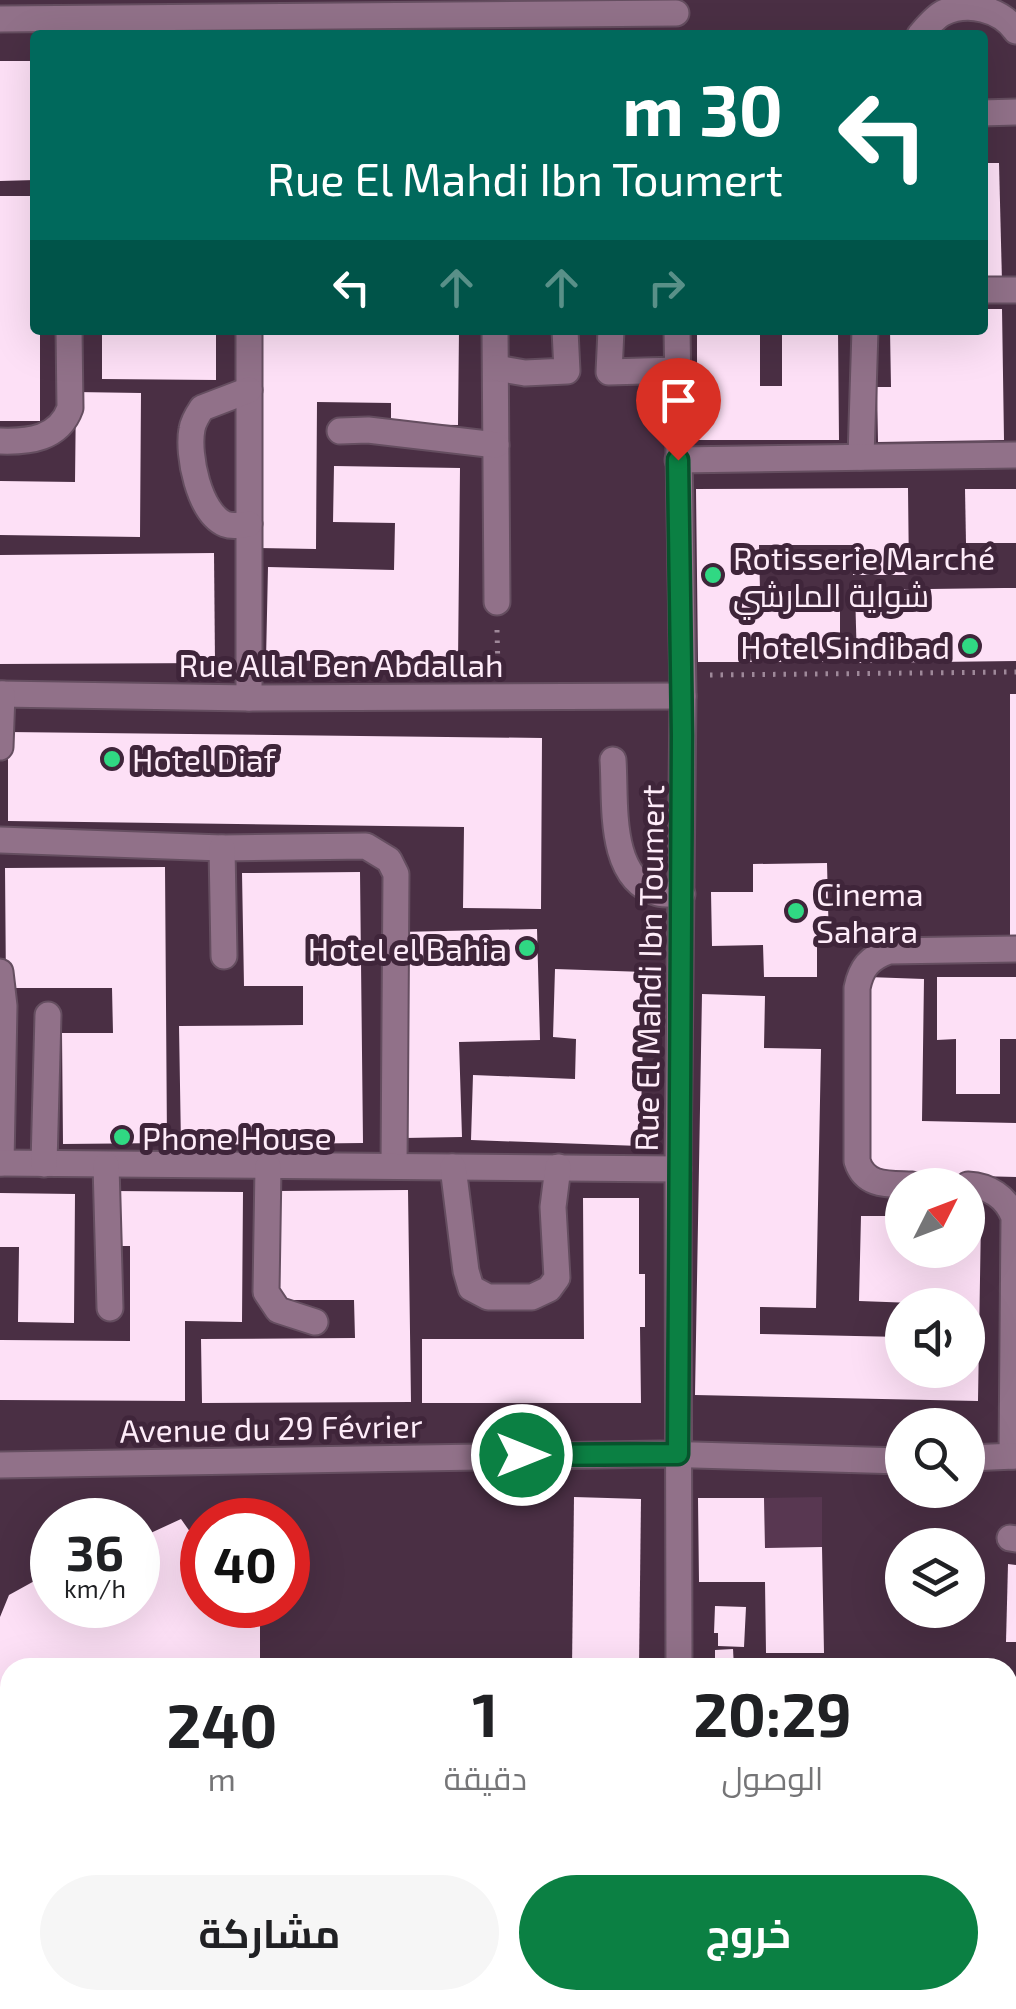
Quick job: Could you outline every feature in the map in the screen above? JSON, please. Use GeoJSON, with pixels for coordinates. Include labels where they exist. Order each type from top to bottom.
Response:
{"type":"FeatureCollection","features":[{"type":"Feature","properties":{"kind":"street"},"geometry":{"type":"LineString","coordinates":[[925,30],[942,13],[986,8],[1016,31]]}},
{"type":"Feature","properties":{"kind":"street"},"geometry":{"type":"LineString","coordinates":[[0,19],[134,9],[248,26],[492,25],[676,16]]}},
{"type":"Feature","properties":{"kind":"street"},"geometry":{"type":"LineString","coordinates":[[988,113],[1016,112]]}},
{"type":"Feature","properties":{"kind":"street"},"geometry":{"type":"LineString","coordinates":[[988,290],[1016,290]]}},
{"type":"Feature","properties":{"kind":"street"},"geometry":{"type":"LineString","coordinates":[[0,441],[26,442],[43,437],[66,420],[70,408],[69,335]]}},
{"type":"Feature","properties":{"kind":"street"},"geometry":{"type":"LineString","coordinates":[[248,335],[249,698]]}},
{"type":"Feature","properties":{"kind":"street"},"geometry":{"type":"LineString","coordinates":[[496,335],[497,602]]}},
{"type":"Feature","properties":{"kind":"street"},"geometry":{"type":"LineString","coordinates":[[565,335],[567,371]]}},
{"type":"Feature","properties":{"kind":"street"},"geometry":{"type":"LineString","coordinates":[[609,372],[610,335]]}},
{"type":"Feature","properties":{"kind":"street","name":"Rue El Mahdi Ibn Toumert"},"geometry":{"type":"LineString","coordinates":[[677,335],[682,685],[679,1658]]}},
{"type":"Feature","properties":{"kind":"street"},"geometry":{"type":"LineString","coordinates":[[861,457],[866,335]]}},
{"type":"Feature","properties":{"kind":"street"},"geometry":{"type":"LineString","coordinates":[[496,368],[525,374],[677,370]]}},
{"type":"Feature","properties":{"kind":"street"},"geometry":{"type":"LineString","coordinates":[[248,390],[202,408],[192,426],[191,452],[196,481],[218,520],[229,526],[249,524]]}},
{"type":"Feature","properties":{"kind":"street"},"geometry":{"type":"LineString","coordinates":[[340,431],[368,430],[496,445]]}},
{"type":"Feature","properties":{"kind":"street"},"geometry":{"type":"LineString","coordinates":[[678,460],[1016,455]]}},
{"type":"Feature","properties":{"kind":"street","name":"Rue Allal Ben Abdallah"},"geometry":{"type":"LineString","coordinates":[[1,694],[498,697],[682,685]]}},
{"type":"Feature","properties":{"kind":"street"},"geometry":{"type":"LineString","coordinates":[[0,747],[1,694]]}},
{"type":"Feature","properties":{"kind":"street"},"geometry":{"type":"LineString","coordinates":[[614,760],[618,834],[625,864],[633,876],[658,894],[682,894]]}},
{"type":"Feature","properties":{"kind":"street"},"geometry":{"type":"LineString","coordinates":[[0,840],[222,848],[366,846],[389,860],[396,874],[394,1166]]}},
{"type":"Feature","properties":{"kind":"street"},"geometry":{"type":"LineString","coordinates":[[222,848],[224,956]]}},
{"type":"Feature","properties":{"kind":"street"},"geometry":{"type":"LineString","coordinates":[[885,1182],[870,1180],[861,1173],[856,1161],[860,971],[870,960],[890,952],[1016,949]]}},
{"type":"Feature","properties":{"kind":"street"},"geometry":{"type":"LineString","coordinates":[[0,972],[4,1006],[1,1163],[678,1169]]}},
{"type":"Feature","properties":{"kind":"street"},"geometry":{"type":"LineString","coordinates":[[44,1164],[48,1015]]}},
{"type":"Feature","properties":{"kind":"street"},"geometry":{"type":"LineString","coordinates":[[106,1165],[110,1308]]}},
{"type":"Feature","properties":{"kind":"street"},"geometry":{"type":"LineString","coordinates":[[268,1167],[266,1292],[278,1310],[316,1322]]}},
{"type":"Feature","properties":{"kind":"street"},"geometry":{"type":"LineString","coordinates":[[453,1167],[471,1288],[488,1297],[532,1297],[549,1289],[556,1278],[554,1207],[558,1167]]}},
{"type":"Feature","properties":{"kind":"street"},"geometry":{"type":"LineString","coordinates":[[985,1188],[996,1194],[1014,1217],[1014,1456],[985,1457]]}},
{"type":"Feature","properties":{"kind":"street","name":"Avenue du 29 Février"},"geometry":{"type":"LineString","coordinates":[[0,1465],[678,1454],[885,1460]]}},
{"type":"Feature","properties":{"kind":"path"},"geometry":{"type":"LineString","coordinates":[[497,602],[498,697]]}},
{"type":"Feature","properties":{"kind":"path"},"geometry":{"type":"LineString","coordinates":[[682,685],[1016,672]]}},
{"type":"Feature","properties":{"kind":"shaded area"},"geometry":{"type":"Polygon","coordinates":[[[822,1497],[822,1547],[765,1548],[764,1498],[822,1497]]]}},
{"type":"Feature","properties":{"kind":"building"},"geometry":{"type":"Polygon","coordinates":[[[0,61],[30,61],[30,180],[0,181],[0,61]]]}},
{"type":"Feature","properties":{"kind":"building"},"geometry":{"type":"Polygon","coordinates":[[[988,163],[999,163],[1002,282],[988,283],[988,163]]]}},
{"type":"Feature","properties":{"kind":"building"},"geometry":{"type":"Polygon","coordinates":[[[0,196],[30,196],[30,335],[40,335],[40,421],[0,421],[0,196]]]}},
{"type":"Feature","properties":{"kind":"building"},"geometry":{"type":"Polygon","coordinates":[[[988,309],[1002,309],[1004,440],[878,442],[877,387],[891,387],[890,335],[988,335],[988,309]]]}},
{"type":"Feature","properties":{"kind":"building"},"geometry":{"type":"Polygon","coordinates":[[[102,335],[216,335],[216,380],[102,379],[102,335]]]}},
{"type":"Feature","properties":{"kind":"building"},"geometry":{"type":"Polygon","coordinates":[[[260,335],[459,335],[458,425],[391,424],[391,403],[317,402],[316,549],[259,548],[260,335]]]}},
{"type":"Feature","properties":{"kind":"building"},"geometry":{"type":"Polygon","coordinates":[[[697,335],[760,335],[760,386],[782,386],[782,335],[838,335],[839,440],[697,440],[697,335]]]}},
{"type":"Feature","properties":{"kind":"building"},"geometry":{"type":"Polygon","coordinates":[[[76,392],[141,393],[140,537],[0,535],[0,481],[75,482],[76,392]]]}},
{"type":"Feature","properties":{"kind":"building"},"geometry":{"type":"Polygon","coordinates":[[[334,466],[460,468],[458,663],[266,660],[268,567],[394,570],[395,523],[333,522],[334,466]]]}},
{"type":"Feature","properties":{"kind":"building"},"geometry":{"type":"Polygon","coordinates":[[[908,488],[909,575],[853,575],[853,545],[759,545],[760,591],[840,590],[840,662],[698,662],[696,489],[908,488]]]}},
{"type":"Feature","properties":{"kind":"building"},"geometry":{"type":"Polygon","coordinates":[[[965,489],[1016,489],[1016,543],[966,543],[965,489]]]}},
{"type":"Feature","properties":{"kind":"building"},"geometry":{"type":"Polygon","coordinates":[[[214,553],[215,663],[0,664],[0,555],[214,553]]]}},
{"type":"Feature","properties":{"kind":"building"},"geometry":{"type":"Polygon","coordinates":[[[1016,588],[1016,661],[857,663],[855,590],[1016,588]]]}},
{"type":"Feature","properties":{"kind":"building"},"geometry":{"type":"Polygon","coordinates":[[[1010,694],[1016,694],[1016,938],[1010,938],[1010,694]]]}},
{"type":"Feature","properties":{"kind":"building"},"geometry":{"type":"Polygon","coordinates":[[[8,732],[542,738],[541,909],[463,908],[464,827],[8,821],[8,732]]]}},
{"type":"Feature","properties":{"kind":"building"},"geometry":{"type":"Polygon","coordinates":[[[827,863],[829,945],[817,945],[817,977],[764,977],[763,945],[712,946],[711,892],[753,892],[753,864],[827,863]]]}},
{"type":"Feature","properties":{"kind":"building"},"geometry":{"type":"Polygon","coordinates":[[[165,867],[167,1143],[63,1144],[62,1033],[113,1033],[112,988],[6,988],[5,868],[165,867]]]}},
{"type":"Feature","properties":{"kind":"building"},"geometry":{"type":"Polygon","coordinates":[[[360,872],[363,1143],[181,1145],[179,1026],[303,1025],[303,986],[244,986],[242,873],[360,872]]]}},
{"type":"Feature","properties":{"kind":"building"},"geometry":{"type":"Polygon","coordinates":[[[537,929],[540,1040],[459,1042],[462,1137],[404,1138],[399,932],[537,929]]]}},
{"type":"Feature","properties":{"kind":"building"},"geometry":{"type":"Polygon","coordinates":[[[555,969],[645,972],[640,1146],[471,1140],[473,1075],[575,1079],[576,1039],[553,1037],[555,969]]]}},
{"type":"Feature","properties":{"kind":"building"},"geometry":{"type":"Polygon","coordinates":[[[868,977],[924,979],[922,1121],[1016,1123],[1016,1177],[985,1176],[985,1168],[885,1168],[885,1174],[865,1173],[868,977]]]}},
{"type":"Feature","properties":{"kind":"building"},"geometry":{"type":"Polygon","coordinates":[[[937,977],[1016,977],[1016,1039],[1000,1039],[1000,1094],[956,1094],[956,1039],[937,1040],[937,977]]]}},
{"type":"Feature","properties":{"kind":"building"},"geometry":{"type":"Polygon","coordinates":[[[702,994],[765,996],[764,1048],[821,1049],[816,1308],[760,1307],[760,1334],[885,1337],[885,1388],[978,1388],[978,1401],[695,1395],[702,994]]]}},
{"type":"Feature","properties":{"kind":"building"},"geometry":{"type":"Polygon","coordinates":[[[408,1190],[411,1402],[202,1403],[201,1339],[355,1338],[354,1300],[280,1300],[278,1191],[408,1190]]]}},
{"type":"Feature","properties":{"kind":"building"},"geometry":{"type":"Polygon","coordinates":[[[113,1191],[243,1192],[242,1322],[185,1321],[185,1401],[0,1400],[0,1340],[130,1341],[130,1246],[113,1246],[113,1191]]]}},
{"type":"Feature","properties":{"kind":"building"},"geometry":{"type":"Polygon","coordinates":[[[0,1193],[75,1194],[74,1323],[18,1322],[19,1247],[0,1247],[0,1193]]]}},
{"type":"Feature","properties":{"kind":"building"},"geometry":{"type":"Polygon","coordinates":[[[583,1198],[639,1198],[639,1274],[645,1274],[645,1327],[640,1327],[641,1403],[422,1403],[422,1339],[584,1339],[583,1198]]]}},
{"type":"Feature","properties":{"kind":"building"},"geometry":{"type":"Polygon","coordinates":[[[861,1216],[885,1216],[885,1268],[980,1268],[980,1288],[885,1288],[885,1302],[859,1301],[861,1216]]]}},
{"type":"Feature","properties":{"kind":"building"},"geometry":{"type":"Polygon","coordinates":[[[574,1497],[641,1499],[639,1658],[572,1658],[574,1497]]]}},
{"type":"Feature","properties":{"kind":"building"},"geometry":{"type":"Polygon","coordinates":[[[698,1498],[764,1498],[765,1548],[822,1547],[824,1653],[766,1653],[765,1582],[699,1582],[698,1498]]]}},
{"type":"Feature","properties":{"kind":"building"},"geometry":{"type":"Polygon","coordinates":[[[180,1519],[180,1628],[260,1628],[260,1658],[0,1658],[0,1617],[9,1595],[30,1583],[30,1628],[160,1628],[160,1529],[180,1519]]]}},
{"type":"Feature","properties":{"kind":"building"},"geometry":{"type":"Polygon","coordinates":[[[1008,1564],[1016,1565],[1016,1642],[1006,1642],[1008,1564]]]}},
{"type":"Feature","properties":{"kind":"building"},"geometry":{"type":"Polygon","coordinates":[[[715,1606],[746,1607],[744,1647],[718,1646],[718,1633],[714,1633],[715,1606]]]}},
{"type":"Feature","properties":{"kind":"building"},"geometry":{"type":"Polygon","coordinates":[[[733,1649],[733,1658],[715,1658],[715,1650],[733,1649]]]}},
{"type":"Feature","properties":{"kind":"place","name":"Rotisserie Marché شواية المارشي"},"geometry":{"type":"Point","coordinates":[713,575]}},
{"type":"Feature","properties":{"kind":"place","name":"Hotel Sindibad"},"geometry":{"type":"Point","coordinates":[970,646]}},
{"type":"Feature","properties":{"kind":"place","name":"Hotel Diaf"},"geometry":{"type":"Point","coordinates":[112,759]}},
{"type":"Feature","properties":{"kind":"place","name":"Cinema Sahara"},"geometry":{"type":"Point","coordinates":[796,911]}},
{"type":"Feature","properties":{"kind":"place","name":"Hotel el Bahia"},"geometry":{"type":"Point","coordinates":[527,948]}},
{"type":"Feature","properties":{"kind":"place","name":"Phone House"},"geometry":{"type":"Point","coordinates":[122,1137]}},
{"type":"Feature","properties":{"kind":"route"},"geometry":{"type":"LineString","coordinates":[[522,1455],[678,1454],[682,735],[678,460]]}}]}
